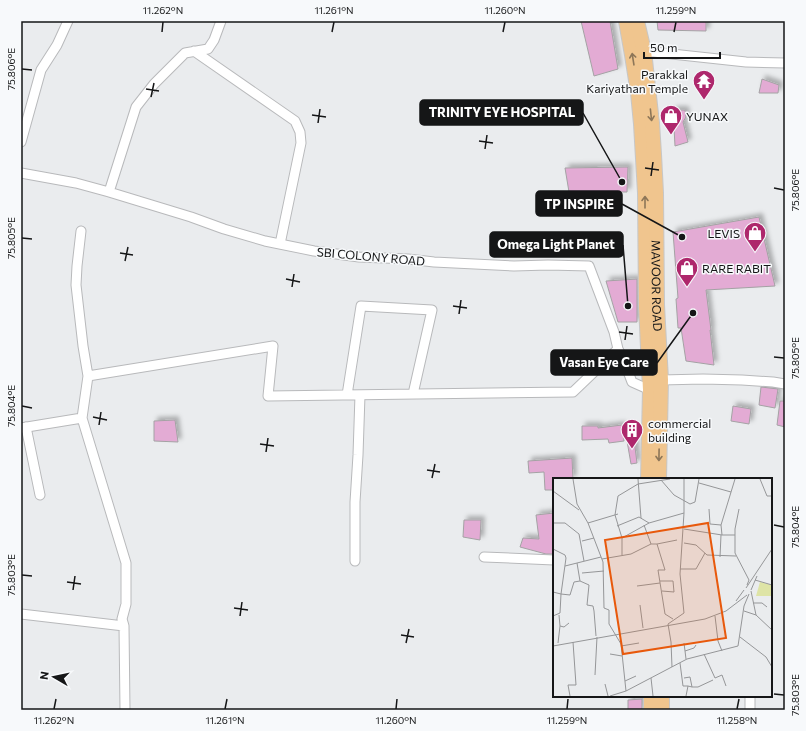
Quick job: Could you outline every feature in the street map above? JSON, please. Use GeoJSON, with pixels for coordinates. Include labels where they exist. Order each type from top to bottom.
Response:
{"type":"FeatureCollection","features":[{"type":"Feature","properties":{"kind":"main road","name":"MAVOOR ROAD"},"geometry":{"type":"LineString","coordinates":[[626,21],[638,93],[642,131],[645,193],[646,305],[650,390],[648,478]]}},
{"type":"Feature","properties":{"kind":"main road","name":"MAVOOR ROAD"},"geometry":{"type":"LineString","coordinates":[[637,21],[644,51],[652,123],[656,193],[657,305],[661,380],[659,478]]}},
{"type":"Feature","properties":{"kind":"main road"},"geometry":{"type":"LineString","coordinates":[[651,697],[651,710]]}},
{"type":"Feature","properties":{"kind":"main road"},"geometry":{"type":"LineString","coordinates":[[662,697],[662,710]]}},
{"type":"Feature","properties":{"kind":"street"},"geometry":{"type":"LineString","coordinates":[[21,142],[41,70],[57,45],[68,21]]}},
{"type":"Feature","properties":{"kind":"street"},"geometry":{"type":"LineString","coordinates":[[109,192],[136,107],[154,84],[185,53],[208,49],[214,40],[221,21]]}},
{"type":"Feature","properties":{"kind":"street"},"geometry":{"type":"LineString","coordinates":[[194,51],[295,121],[300,132],[301,143],[280,244]]}},
{"type":"Feature","properties":{"kind":"street"},"geometry":{"type":"LineString","coordinates":[[644,51],[746,62],[785,63]]}},
{"type":"Feature","properties":{"kind":"street","name":"SBI COLONY ROAD"},"geometry":{"type":"LineString","coordinates":[[21,173],[76,183],[191,217],[224,229],[265,241],[314,250],[359,257],[408,259],[434,262],[514,266],[548,264],[589,266],[614,332],[618,349],[632,382],[650,390]]}},
{"type":"Feature","properties":{"kind":"street"},"geometry":{"type":"LineString","coordinates":[[81,231],[76,285],[88,376],[82,418],[126,563],[126,604],[122,619],[124,626],[125,710]]}},
{"type":"Feature","properties":{"kind":"street"},"geometry":{"type":"LineString","coordinates":[[347,395],[361,306],[432,310],[413,394]]}},
{"type":"Feature","properties":{"kind":"street"},"geometry":{"type":"LineString","coordinates":[[88,376],[273,346],[268,396],[573,392],[618,349]]}},
{"type":"Feature","properties":{"kind":"street"},"geometry":{"type":"LineString","coordinates":[[650,390],[661,380],[742,380],[785,384]]}},
{"type":"Feature","properties":{"kind":"street"},"geometry":{"type":"LineString","coordinates":[[354,561],[360,395]]}},
{"type":"Feature","properties":{"kind":"street"},"geometry":{"type":"LineString","coordinates":[[40,495],[23,427],[82,418]]}},
{"type":"Feature","properties":{"kind":"street"},"geometry":{"type":"LineString","coordinates":[[484,557],[553,560]]}},
{"type":"Feature","properties":{"kind":"street"},"geometry":{"type":"LineString","coordinates":[[21,614],[124,626]]}},
{"type":"Feature","properties":{"kind":"street"},"geometry":{"type":"LineString","coordinates":[[750,697],[750,710]]}},
{"type":"Feature","properties":{"kind":"building"},"geometry":{"type":"Polygon","coordinates":[[[581,21],[610,21],[618,69],[594,76],[581,21]]]}},
{"type":"Feature","properties":{"kind":"building"},"geometry":{"type":"Polygon","coordinates":[[[657,21],[706,21],[706,31],[658,30],[657,21]]]}},
{"type":"Feature","properties":{"kind":"building"},"geometry":{"type":"Polygon","coordinates":[[[762,79],[779,85],[778,93],[759,93],[762,79]]]}},
{"type":"Feature","properties":{"kind":"building"},"geometry":{"type":"Polygon","coordinates":[[[673,110],[685,110],[686,117],[683,122],[688,142],[675,146],[673,110]]]}},
{"type":"Feature","properties":{"kind":"building"},"geometry":{"type":"Polygon","coordinates":[[[628,167],[627,192],[569,192],[565,168],[628,167]]]}},
{"type":"Feature","properties":{"kind":"building"},"geometry":{"type":"Polygon","coordinates":[[[759,217],[775,286],[706,290],[714,365],[686,361],[681,328],[678,328],[676,299],[678,298],[673,232],[759,217]]]}},
{"type":"Feature","properties":{"kind":"building"},"geometry":{"type":"Polygon","coordinates":[[[637,279],[637,322],[618,322],[606,281],[637,279]]]}},
{"type":"Feature","properties":{"kind":"building"},"geometry":{"type":"Polygon","coordinates":[[[761,387],[778,389],[775,408],[759,405],[761,387]]]}},
{"type":"Feature","properties":{"kind":"building"},"geometry":{"type":"Polygon","coordinates":[[[780,401],[785,401],[785,427],[777,425],[780,401]]]}},
{"type":"Feature","properties":{"kind":"building"},"geometry":{"type":"Polygon","coordinates":[[[733,406],[751,409],[749,424],[731,421],[733,406]]]}},
{"type":"Feature","properties":{"kind":"building"},"geometry":{"type":"Polygon","coordinates":[[[175,420],[178,442],[154,441],[154,421],[175,420]]]}},
{"type":"Feature","properties":{"kind":"building"},"geometry":{"type":"Polygon","coordinates":[[[622,425],[624,441],[609,443],[608,439],[582,440],[582,426],[598,426],[598,428],[622,425]]]}},
{"type":"Feature","properties":{"kind":"building","name":"commercial building"},"geometry":{"type":"Polygon","coordinates":[[[634,439],[637,463],[631,464],[627,441],[634,439]]]}},
{"type":"Feature","properties":{"kind":"building"},"geometry":{"type":"Polygon","coordinates":[[[572,458],[573,478],[553,478],[553,490],[545,490],[544,472],[529,473],[528,461],[572,458]]]}},
{"type":"Feature","properties":{"kind":"building"},"geometry":{"type":"Polygon","coordinates":[[[553,513],[553,554],[546,554],[520,547],[523,538],[539,539],[536,515],[553,513]]]}},
{"type":"Feature","properties":{"kind":"building"},"geometry":{"type":"Polygon","coordinates":[[[464,520],[481,520],[480,540],[463,537],[464,520]]]}},
{"type":"Feature","properties":{"kind":"building"},"geometry":{"type":"Polygon","coordinates":[[[642,699],[642,710],[628,710],[628,700],[642,699]]]}},
{"type":"Feature","properties":{"kind":"place","name":"Parakkal Kariyathan Temple"},"geometry":{"type":"Point","coordinates":[704,100]}},
{"type":"Feature","properties":{"kind":"place","name":"YUNAX"},"geometry":{"type":"Point","coordinates":[671,136]}},
{"type":"Feature","properties":{"kind":"place","name":"TRINITY EYE HOSPITAL"},"geometry":{"type":"Point","coordinates":[622,182]}},
{"type":"Feature","properties":{"kind":"place","name":"TP INSPIRE"},"geometry":{"type":"Point","coordinates":[682,237]}},
{"type":"Feature","properties":{"kind":"place","name":"LEVIS"},"geometry":{"type":"Point","coordinates":[755,252]}},
{"type":"Feature","properties":{"kind":"place","name":"RARE RABIT"},"geometry":{"type":"Point","coordinates":[687,288]}},
{"type":"Feature","properties":{"kind":"place","name":"Omega Light Planet"},"geometry":{"type":"Point","coordinates":[628,306]}},
{"type":"Feature","properties":{"kind":"place","name":"Vasan Eye Care"},"geometry":{"type":"Point","coordinates":[693,313]}},
{"type":"Feature","properties":{"kind":"place","name":"commercial building"},"geometry":{"type":"Point","coordinates":[632,450]}}]}
